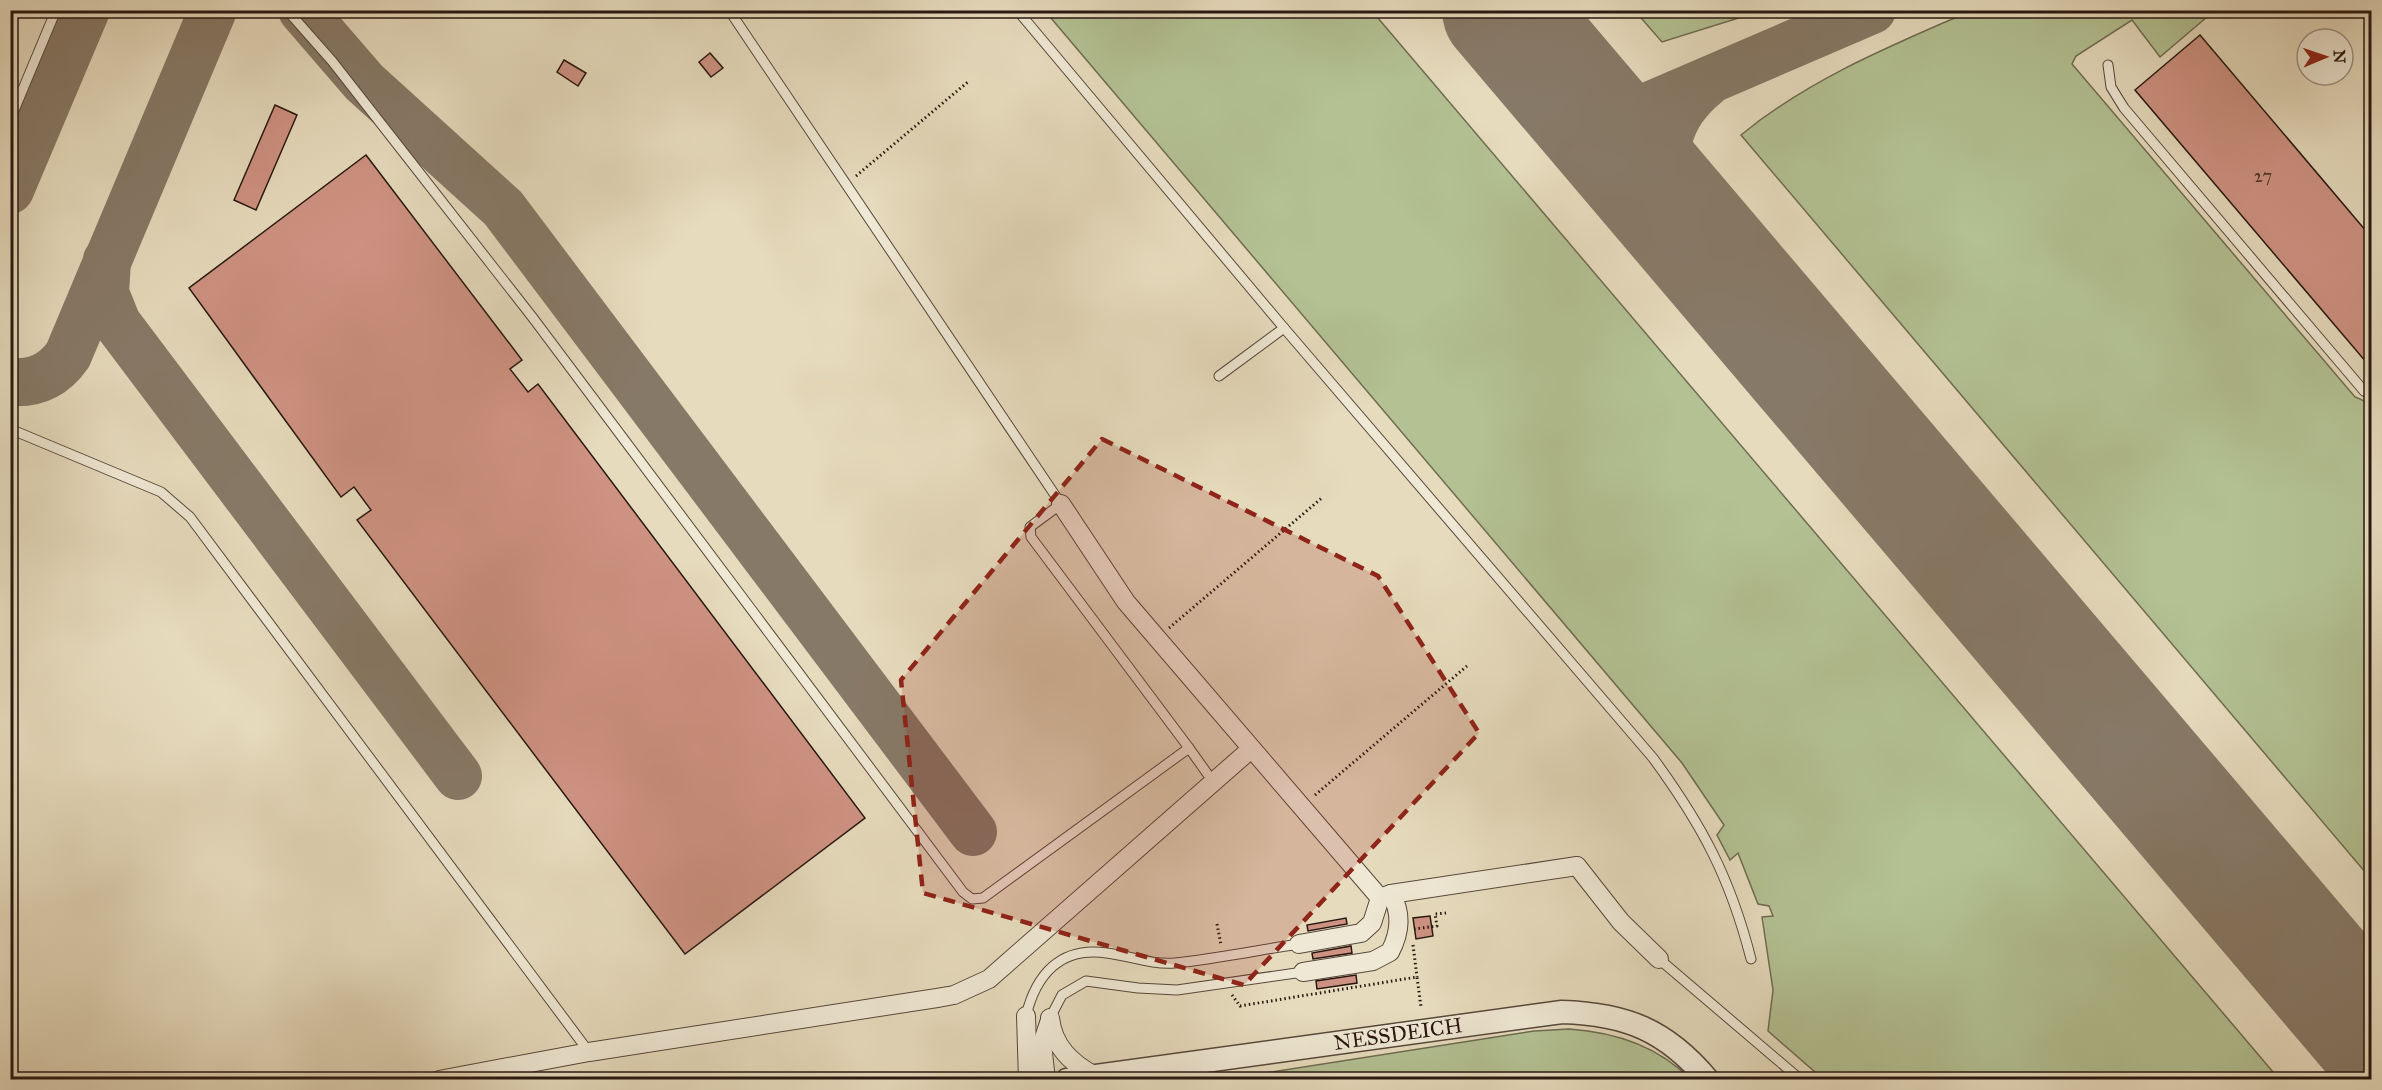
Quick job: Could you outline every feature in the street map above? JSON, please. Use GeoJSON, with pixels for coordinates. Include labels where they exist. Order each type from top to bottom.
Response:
{"type":"FeatureCollection","features":[{"type":"Feature","properties":{"kind":"street"},"geometry":{"type":"LineString","coordinates":[[1060,504],[1126,602],[1301,807],[1386,896],[1399,913],[1403,943],[1383,958],[1373,962],[1303,972]]}},
{"type":"Feature","properties":{"kind":"street"},"geometry":{"type":"LineString","coordinates":[[439,1080],[589,1052],[937,998],[976,987],[989,979],[1251,749]]}},
{"type":"Feature","properties":{"kind":"street"},"geometry":{"type":"LineString","coordinates":[[1386,896],[1576,866],[1621,922],[1659,959]]}},
{"type":"Feature","properties":{"kind":"street"},"geometry":{"type":"LineString","coordinates":[[1299,944],[1361,933],[1372,923],[1386,896]]}},
{"type":"Feature","properties":{"kind":"street","name":"NESSDEICH"},"geometry":{"type":"LineString","coordinates":[[1067,1080],[1562,1012],[1602,1015],[1639,1024],[1670,1042],[1692,1060],[1708,1080]]}},
{"type":"Feature","properties":{"kind":"street"},"geometry":{"type":"LineString","coordinates":[[1026,1016],[1028,1080]]}},
{"type":"Feature","properties":{"kind":"street"},"geometry":{"type":"LineString","coordinates":[[1050,1018],[1053,1035],[1065,1055],[1095,1076]]}},
{"type":"Feature","properties":{"kind":"street"},"geometry":{"type":"LineString","coordinates":[[1046,1080],[1042,1044],[1050,1018]]}},
{"type":"Feature","properties":{"kind":"lane"},"geometry":{"type":"LineString","coordinates":[[10,120],[56,10]]}},
{"type":"Feature","properties":{"kind":"lane"},"geometry":{"type":"LineString","coordinates":[[287,10],[332,62],[533,318],[967,896],[977,899],[988,896],[1189,748]]}},
{"type":"Feature","properties":{"kind":"lane"},"geometry":{"type":"LineString","coordinates":[[729,10],[1060,504],[1030,527],[1030,535],[1214,783]]}},
{"type":"Feature","properties":{"kind":"lane"},"geometry":{"type":"LineString","coordinates":[[1017,10],[1284,328],[1653,758],[1689,807],[1710,843],[1740,914],[1751,959]]}},
{"type":"Feature","properties":{"kind":"lane"},"geometry":{"type":"LineString","coordinates":[[2108,64],[2111,87],[2124,108],[2364,392],[2372,395]]}},
{"type":"Feature","properties":{"kind":"lane"},"geometry":{"type":"LineString","coordinates":[[1220,376],[1284,328]]}},
{"type":"Feature","properties":{"kind":"lane"},"geometry":{"type":"LineString","coordinates":[[10,429],[160,492],[190,516],[589,1052]]}},
{"type":"Feature","properties":{"kind":"lane"},"geometry":{"type":"LineString","coordinates":[[1026,1016],[1035,987],[1042,976],[1060,962],[1079,953],[1096,951],[1148,962],[1175,963],[1299,944]]}},
{"type":"Feature","properties":{"kind":"lane"},"geometry":{"type":"LineString","coordinates":[[1659,959],[1801,1080]]}},
{"type":"Feature","properties":{"kind":"lane"},"geometry":{"type":"LineString","coordinates":[[1050,1018],[1062,995],[1086,981],[1138,988],[1177,990],[1303,972]]}},
{"type":"Feature","properties":{"kind":"path"},"geometry":{"type":"LineString","coordinates":[[846,184],[969,81]]}},
{"type":"Feature","properties":{"kind":"path"},"geometry":{"type":"LineString","coordinates":[[1158,638],[1323,497]]}},
{"type":"Feature","properties":{"kind":"path"},"geometry":{"type":"LineString","coordinates":[[1301,807],[1467,666]]}},
{"type":"Feature","properties":{"kind":"path"},"geometry":{"type":"LineString","coordinates":[[1411,930],[1437,926],[1435,914],[1446,913]]}},
{"type":"Feature","properties":{"kind":"path"},"geometry":{"type":"LineString","coordinates":[[1403,943],[1417,977]]}},
{"type":"Feature","properties":{"kind":"highlighted area"},"geometry":{"type":"Polygon","coordinates":[[[1102,439],[1378,576],[1479,733],[1244,985],[923,893],[901,680],[1102,439]]]}},
{"type":"Feature","properties":{"kind":"green space"},"geometry":{"type":"Polygon","coordinates":[[[1973,10],[2214,11],[2160,57],[2132,20],[2076,56],[2072,64],[2355,397],[2371,404],[2371,879],[1741,135],[1767,115],[1823,80],[1882,50],[1973,10]]]}},
{"type":"Feature","properties":{"kind":"green space"},"geometry":{"type":"Polygon","coordinates":[[[1045,11],[1372,11],[2279,1079],[1823,1079],[1768,1031],[1773,990],[1762,917],[1773,916],[1769,906],[1758,904],[1738,853],[1730,860],[1717,835],[1724,825],[1682,763],[1045,11]]]}},
{"type":"Feature","properties":{"kind":"green space"},"geometry":{"type":"Polygon","coordinates":[[[1635,11],[1761,11],[1662,42],[1635,11]]]}},
{"type":"Feature","properties":{"kind":"green space"},"geometry":{"type":"Polygon","coordinates":[[[1569,1029],[1618,1037],[1649,1049],[1690,1079],[1226,1079],[1534,1031],[1569,1029]]]}},
{"type":"Feature","properties":{"kind":"building"},"geometry":{"type":"Polygon","coordinates":[[[2200,35],[2372,238],[2372,369],[2135,90],[2200,35]]]}},
{"type":"Feature","properties":{"kind":"building"},"geometry":{"type":"Polygon","coordinates":[[[710,53],[723,68],[711,77],[699,62],[710,53]]]}},
{"type":"Feature","properties":{"kind":"building"},"geometry":{"type":"Polygon","coordinates":[[[564,60],[586,73],[578,86],[557,72],[564,60]]]}},
{"type":"Feature","properties":{"kind":"building"},"geometry":{"type":"Polygon","coordinates":[[[275,105],[297,115],[256,210],[234,200],[275,105]]]}},
{"type":"Feature","properties":{"kind":"building"},"geometry":{"type":"Polygon","coordinates":[[[366,155],[522,360],[510,369],[528,392],[538,384],[865,818],[685,954],[357,520],[371,510],[354,487],[341,497],[189,288],[366,155]]]}},
{"type":"Feature","properties":{"kind":"building"},"geometry":{"type":"Polygon","coordinates":[[[1430,916],[1433,936],[1416,939],[1413,918],[1430,916]]]}},
{"type":"Feature","properties":{"kind":"building"},"geometry":{"type":"Polygon","coordinates":[[[1346,918],[1347,924],[1308,931],[1307,925],[1346,918]]]}},
{"type":"Feature","properties":{"kind":"building"},"geometry":{"type":"Polygon","coordinates":[[[1351,946],[1352,953],[1313,959],[1312,953],[1351,946]]]}},
{"type":"Feature","properties":{"kind":"building"},"geometry":{"type":"Polygon","coordinates":[[[1356,975],[1357,983],[1317,989],[1316,981],[1356,975]]]}},
{"type":"Feature","properties":{"kind":"taxiway"},"geometry":{"type":"LineString","coordinates":[[10,190],[86,10]]}},
{"type":"Feature","properties":{"kind":"taxiway"},"geometry":{"type":"LineString","coordinates":[[10,382],[36,380],[43,377],[57,368],[68,355],[213,10]]}},
{"type":"Feature","properties":{"kind":"taxiway"},"geometry":{"type":"LineString","coordinates":[[302,10],[364,82],[503,208],[973,832]]}},
{"type":"Feature","properties":{"kind":"taxiway"},"geometry":{"type":"LineString","coordinates":[[1579,101],[1603,116],[1630,114],[1872,10]]}},
{"type":"Feature","properties":{"kind":"taxiway"},"geometry":{"type":"LineString","coordinates":[[1672,211],[1667,157],[1673,126],[1692,97],[1707,83]]}},
{"type":"Feature","properties":{"kind":"taxiway"},"geometry":{"type":"LineString","coordinates":[[107,260],[105,293],[117,323],[458,776]]}},
{"type":"Feature","properties":{"kind":"runway"},"geometry":{"type":"LineString","coordinates":[[1502,10],[2372,1034]]}}]}
